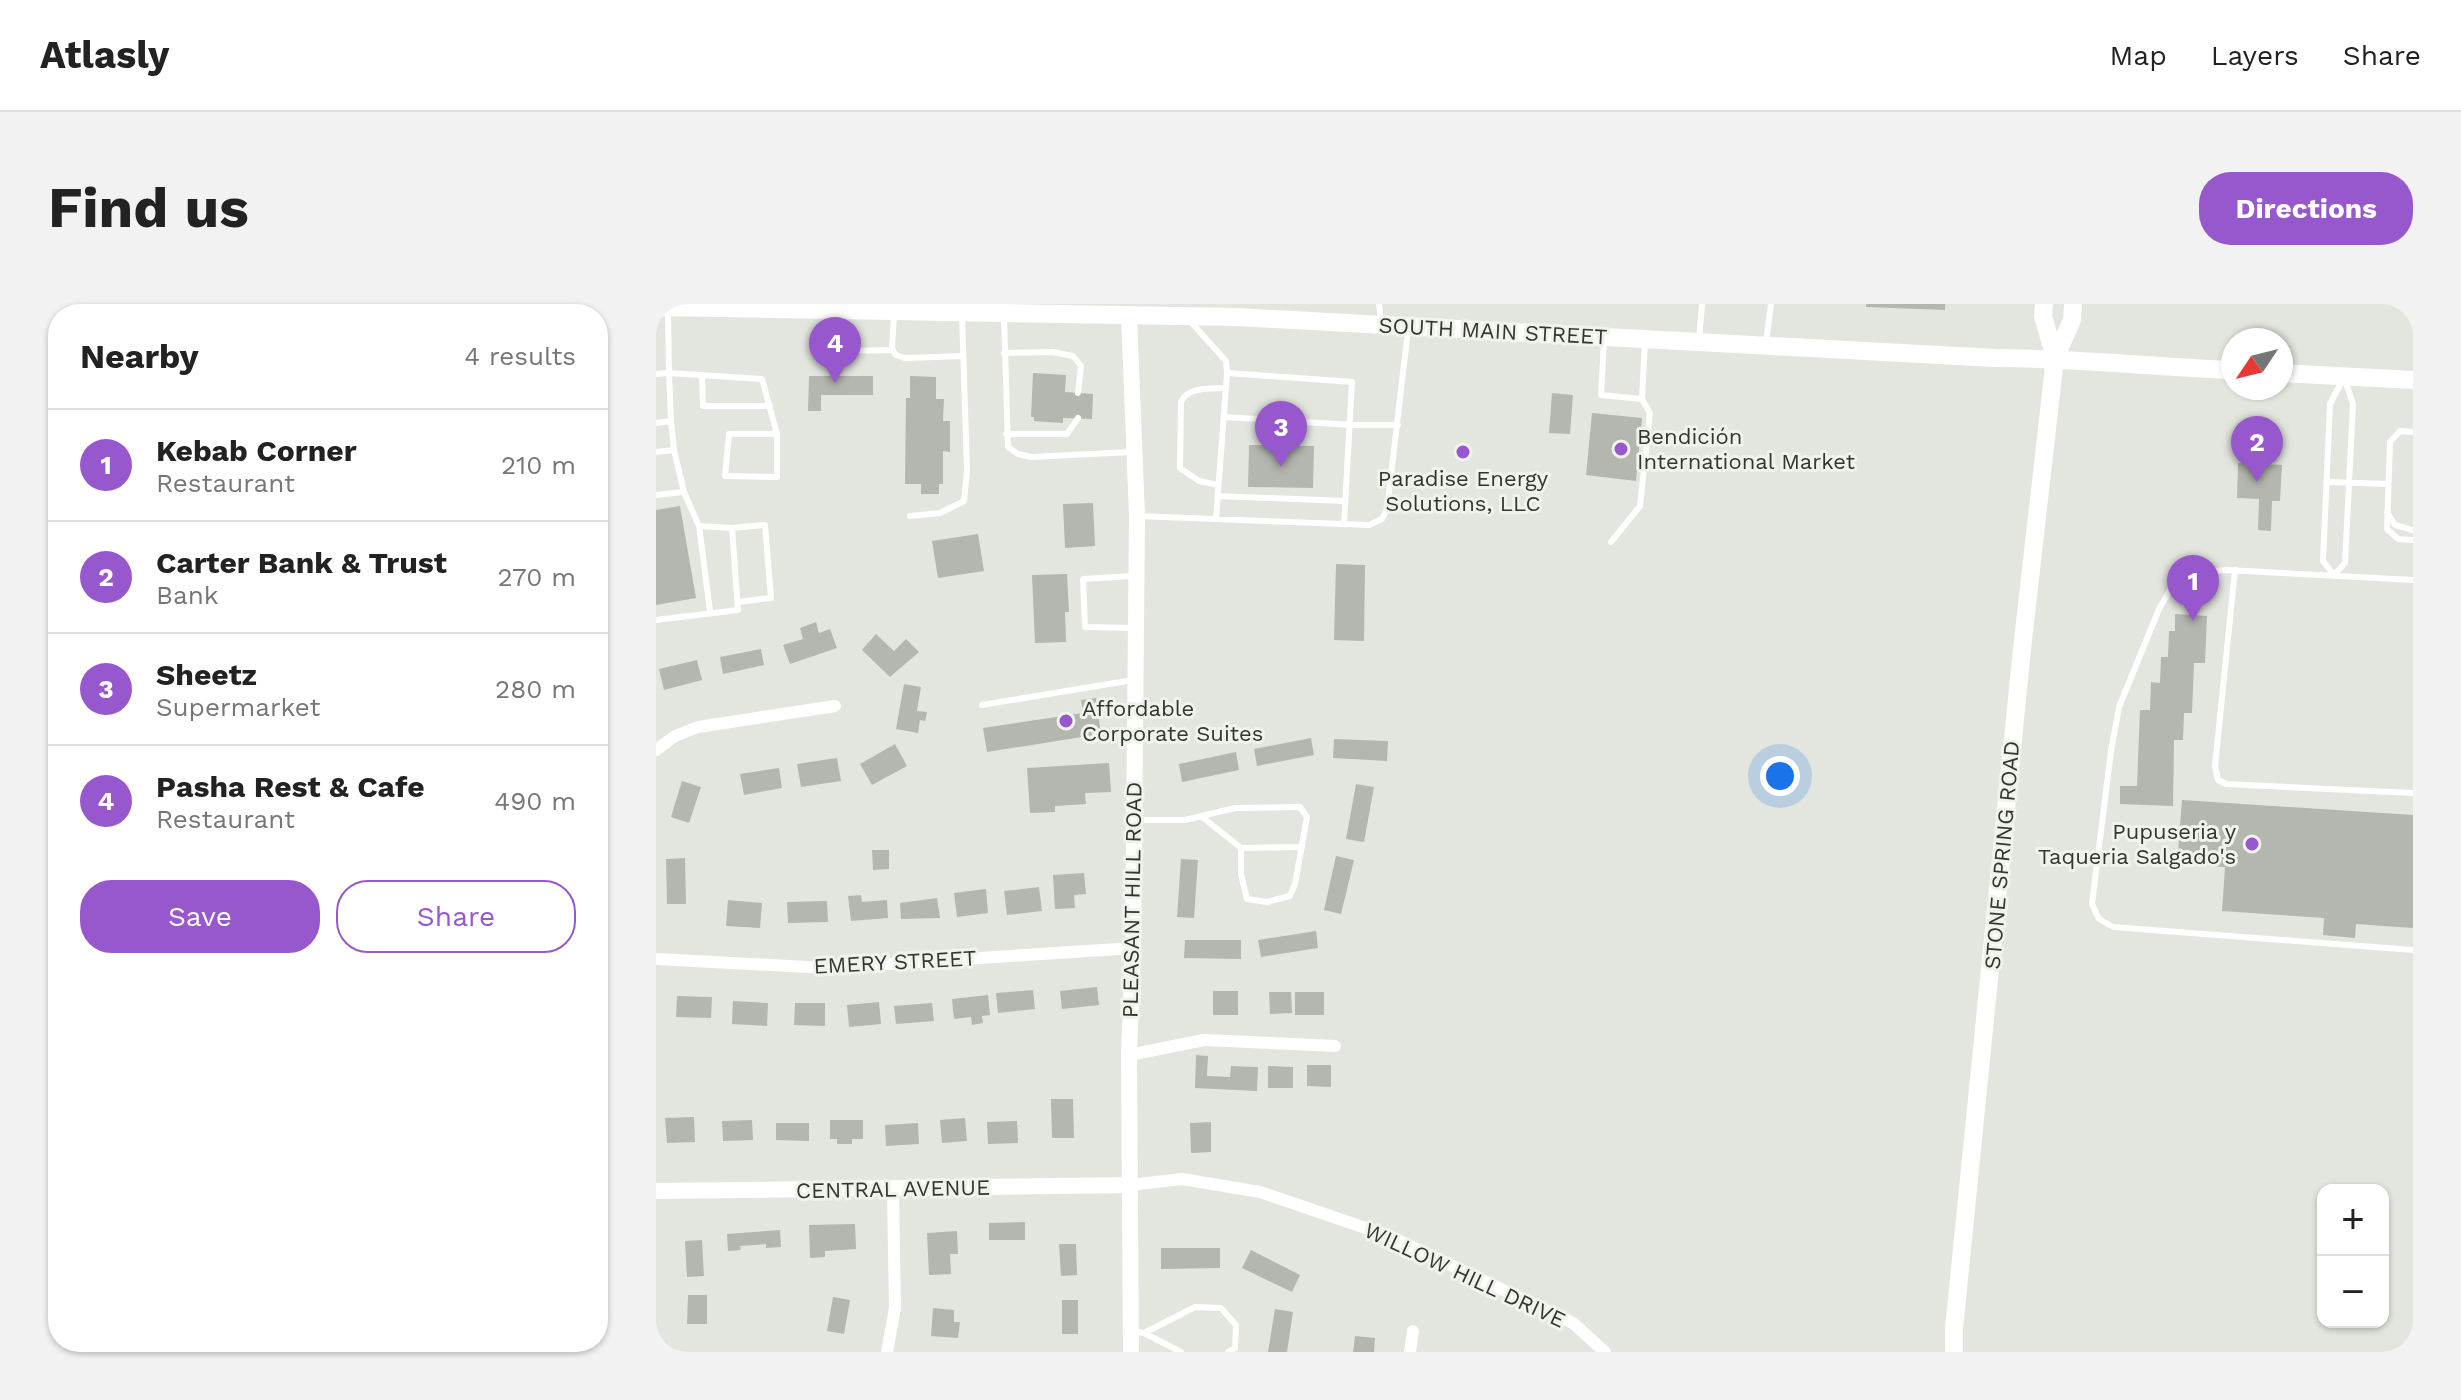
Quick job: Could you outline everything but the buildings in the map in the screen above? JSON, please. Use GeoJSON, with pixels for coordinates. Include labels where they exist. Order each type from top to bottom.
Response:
{"type":"FeatureCollection","features":[{"type":"Feature","properties":{"kind":"main road","name":"STONE SPRING ROAD"},"geometry":{"type":"LineString","coordinates":[[2044,304],[2043,316],[2055,358]]}},
{"type":"Feature","properties":{"kind":"main road","name":"STONE SPRING ROAD"},"geometry":{"type":"LineString","coordinates":[[1954,1352],[2022,649],[2055,358],[2072,320],[2073,304]]}},
{"type":"Feature","properties":{"kind":"main road","name":"SOUTH MAIN STREET"},"geometry":{"type":"LineString","coordinates":[[662,307],[1004,313],[1085,309],[1238,310],[1284,312],[1409,327],[1994,358],[2055,358],[2221,369]]}},
{"type":"Feature","properties":{"kind":"main road"},"geometry":{"type":"LineString","coordinates":[[2293,374],[2413,380]]}},
{"type":"Feature","properties":{"kind":"street","name":"PLEASANT HILL ROAD"},"geometry":{"type":"LineString","coordinates":[[1129,310],[1137,516],[1133,948],[1129,1055],[1130,1185],[1138,1332],[1131,1352]]}},
{"type":"Feature","properties":{"kind":"street"},"geometry":{"type":"LineString","coordinates":[[656,750],[675,736],[698,727],[835,706]]}},
{"type":"Feature","properties":{"kind":"street","name":"EMERY STREET"},"geometry":{"type":"LineString","coordinates":[[656,959],[826,968],[1133,948]]}},
{"type":"Feature","properties":{"kind":"street"},"geometry":{"type":"LineString","coordinates":[[1129,1055],[1204,1040],[1335,1046]]}},
{"type":"Feature","properties":{"kind":"street","name":"WILLOW HILL DRIVE"},"geometry":{"type":"LineString","coordinates":[[1130,1185],[1182,1179],[1260,1192],[1389,1236],[1573,1323],[1605,1352]]}},
{"type":"Feature","properties":{"kind":"street","name":"CENTRAL AVENUE"},"geometry":{"type":"LineString","coordinates":[[656,1191],[1130,1185]]}},
{"type":"Feature","properties":{"kind":"street"},"geometry":{"type":"LineString","coordinates":[[887,1352],[895,1308],[893,1189]]}},
{"type":"Feature","properties":{"kind":"street"},"geometry":{"type":"LineString","coordinates":[[1410,1352],[1413,1331]]}},
{"type":"Feature","properties":{"kind":"lane"},"geometry":{"type":"LineString","coordinates":[[1379,304],[1381,325]]}},
{"type":"Feature","properties":{"kind":"lane"},"geometry":{"type":"LineString","coordinates":[[1699,343],[1702,304]]}},
{"type":"Feature","properties":{"kind":"lane"},"geometry":{"type":"LineString","coordinates":[[1765,346],[1771,304]]}},
{"type":"Feature","properties":{"kind":"lane"},"geometry":{"type":"LineString","coordinates":[[662,307],[674,450],[684,492],[699,526],[710,611]]}},
{"type":"Feature","properties":{"kind":"lane"},"geometry":{"type":"LineString","coordinates":[[829,309],[830,346],[836,351],[893,350]]}},
{"type":"Feature","properties":{"kind":"lane"},"geometry":{"type":"LineString","coordinates":[[894,310],[893,350],[896,355],[905,358],[963,356]]}},
{"type":"Feature","properties":{"kind":"lane"},"geometry":{"type":"LineString","coordinates":[[910,516],[940,513],[964,501],[967,471],[962,312]]}},
{"type":"Feature","properties":{"kind":"lane"},"geometry":{"type":"LineString","coordinates":[[1179,312],[1226,361],[1216,519]]}},
{"type":"Feature","properties":{"kind":"lane"},"geometry":{"type":"LineString","coordinates":[[1004,313],[1008,447],[1018,454],[1031,457],[1135,452]]}},
{"type":"Feature","properties":{"kind":"lane"},"geometry":{"type":"LineString","coordinates":[[1137,516],[1371,525],[1380,521],[1386,514],[1409,327]]}},
{"type":"Feature","properties":{"kind":"lane"},"geometry":{"type":"LineString","coordinates":[[1604,337],[1601,395],[1642,399]]}},
{"type":"Feature","properties":{"kind":"lane"},"geometry":{"type":"LineString","coordinates":[[1611,542],[1640,506],[1650,413],[1642,399],[1645,340]]}},
{"type":"Feature","properties":{"kind":"lane"},"geometry":{"type":"LineString","coordinates":[[1004,353],[1053,352],[1073,356],[1081,366],[1078,393]]}},
{"type":"Feature","properties":{"kind":"lane"},"geometry":{"type":"LineString","coordinates":[[1227,373],[1352,382],[1352,425],[1344,524]]}},
{"type":"Feature","properties":{"kind":"lane"},"geometry":{"type":"LineString","coordinates":[[656,374],[762,379],[777,434],[777,477],[725,476],[729,434],[777,434]]}},
{"type":"Feature","properties":{"kind":"lane"},"geometry":{"type":"LineString","coordinates":[[1254,387],[1255,376]]}},
{"type":"Feature","properties":{"kind":"lane"},"geometry":{"type":"LineString","coordinates":[[702,377],[703,406],[770,406]]}},
{"type":"Feature","properties":{"kind":"lane"},"geometry":{"type":"LineString","coordinates":[[1270,388],[1272,377]]}},
{"type":"Feature","properties":{"kind":"lane"},"geometry":{"type":"LineString","coordinates":[[2334,575],[2323,561],[2330,404],[2344,377]]}},
{"type":"Feature","properties":{"kind":"lane"},"geometry":{"type":"LineString","coordinates":[[2334,575],[2345,563],[2353,404],[2344,377]]}},
{"type":"Feature","properties":{"kind":"lane"},"geometry":{"type":"LineString","coordinates":[[1287,388],[1288,378]]}},
{"type":"Feature","properties":{"kind":"lane"},"geometry":{"type":"LineString","coordinates":[[1302,389],[1303,379]]}},
{"type":"Feature","properties":{"kind":"lane"},"geometry":{"type":"LineString","coordinates":[[1321,390],[1322,380]]}},
{"type":"Feature","properties":{"kind":"lane"},"geometry":{"type":"LineString","coordinates":[[1218,485],[1199,481],[1180,468],[1181,402],[1191,391],[1226,388]]}},
{"type":"Feature","properties":{"kind":"lane"},"geometry":{"type":"LineString","coordinates":[[1283,420],[1284,411]]}},
{"type":"Feature","properties":{"kind":"lane"},"geometry":{"type":"LineString","coordinates":[[1299,412],[1299,421]]}},
{"type":"Feature","properties":{"kind":"lane"},"geometry":{"type":"LineString","coordinates":[[1319,412],[1319,422]]}},
{"type":"Feature","properties":{"kind":"lane"},"geometry":{"type":"LineString","coordinates":[[1224,417],[1250,413],[1267,414],[1283,420],[1398,425]]}},
{"type":"Feature","properties":{"kind":"lane"},"geometry":{"type":"LineString","coordinates":[[1006,434],[1067,434],[1078,418]]}},
{"type":"Feature","properties":{"kind":"lane"},"geometry":{"type":"LineString","coordinates":[[656,423],[671,421]]}},
{"type":"Feature","properties":{"kind":"lane"},"geometry":{"type":"LineString","coordinates":[[2413,432],[2400,431],[2390,442],[2387,512],[2387,529],[2398,539],[2413,540]]}},
{"type":"Feature","properties":{"kind":"lane"},"geometry":{"type":"LineString","coordinates":[[656,452],[674,450]]}},
{"type":"Feature","properties":{"kind":"lane"},"geometry":{"type":"LineString","coordinates":[[2327,482],[2388,484]]}},
{"type":"Feature","properties":{"kind":"lane"},"geometry":{"type":"LineString","coordinates":[[656,495],[684,492]]}},
{"type":"Feature","properties":{"kind":"lane"},"geometry":{"type":"LineString","coordinates":[[1217,496],[1345,501]]}},
{"type":"Feature","properties":{"kind":"lane"},"geometry":{"type":"LineString","coordinates":[[2387,512],[2395,525],[2413,530]]}},
{"type":"Feature","properties":{"kind":"lane"},"geometry":{"type":"LineString","coordinates":[[699,526],[732,528],[765,525],[771,598],[738,602]]}},
{"type":"Feature","properties":{"kind":"lane"},"geometry":{"type":"LineString","coordinates":[[656,620],[738,610],[732,528]]}},
{"type":"Feature","properties":{"kind":"lane"},"geometry":{"type":"LineString","coordinates":[[2235,570],[2215,766],[2218,780],[2226,784],[2413,793]]}},
{"type":"Feature","properties":{"kind":"lane"},"geometry":{"type":"LineString","coordinates":[[2413,580],[2235,570],[2190,574],[2178,580],[2159,609],[2116,720],[2093,900],[2095,913],[2101,921],[2113,927],[2413,950]]}},
{"type":"Feature","properties":{"kind":"lane"},"geometry":{"type":"LineString","coordinates":[[1136,628],[1085,627],[1083,579],[1137,576]]}},
{"type":"Feature","properties":{"kind":"lane"},"geometry":{"type":"LineString","coordinates":[[982,705],[1136,680]]}},
{"type":"Feature","properties":{"kind":"lane"},"geometry":{"type":"LineString","coordinates":[[1134,820],[1185,820],[1235,808],[1300,807],[1307,817],[1290,896],[1267,902],[1247,899],[1241,874],[1241,848]]}},
{"type":"Feature","properties":{"kind":"lane"},"geometry":{"type":"LineString","coordinates":[[1201,816],[1241,848],[1302,847]]}},
{"type":"Feature","properties":{"kind":"lane"},"geometry":{"type":"LineString","coordinates":[[1138,1332],[1195,1307],[1221,1308],[1236,1325],[1235,1348],[1228,1352]]}},
{"type":"Feature","properties":{"kind":"lane"},"geometry":{"type":"LineString","coordinates":[[1138,1332],[1181,1352]]}},
{"type":"Feature","properties":{"kind":"place","name":"Pasha Rest & Cafe"},"geometry":{"type":"Point","coordinates":[835,383]}},
{"type":"Feature","properties":{"kind":"place","name":"Bendición International Market"},"geometry":{"type":"Point","coordinates":[1621,449]}},
{"type":"Feature","properties":{"kind":"place","name":"Paradise Energy Solutions, LLC"},"geometry":{"type":"Point","coordinates":[1463,452]}},
{"type":"Feature","properties":{"kind":"place","name":"Sheetz"},"geometry":{"type":"Point","coordinates":[1281,467]}},
{"type":"Feature","properties":{"kind":"place","name":"Carter Bank & Trust"},"geometry":{"type":"Point","coordinates":[2257,482]}},
{"type":"Feature","properties":{"kind":"place","name":"Kebab Corner"},"geometry":{"type":"Point","coordinates":[2193,621]}},
{"type":"Feature","properties":{"kind":"place","name":"Affordable Corporate Suites"},"geometry":{"type":"Point","coordinates":[1066,721]}},
{"type":"Feature","properties":{"kind":"place","name":"Pupuseria y Taqueria Salgado's"},"geometry":{"type":"Point","coordinates":[2252,844]}}]}
